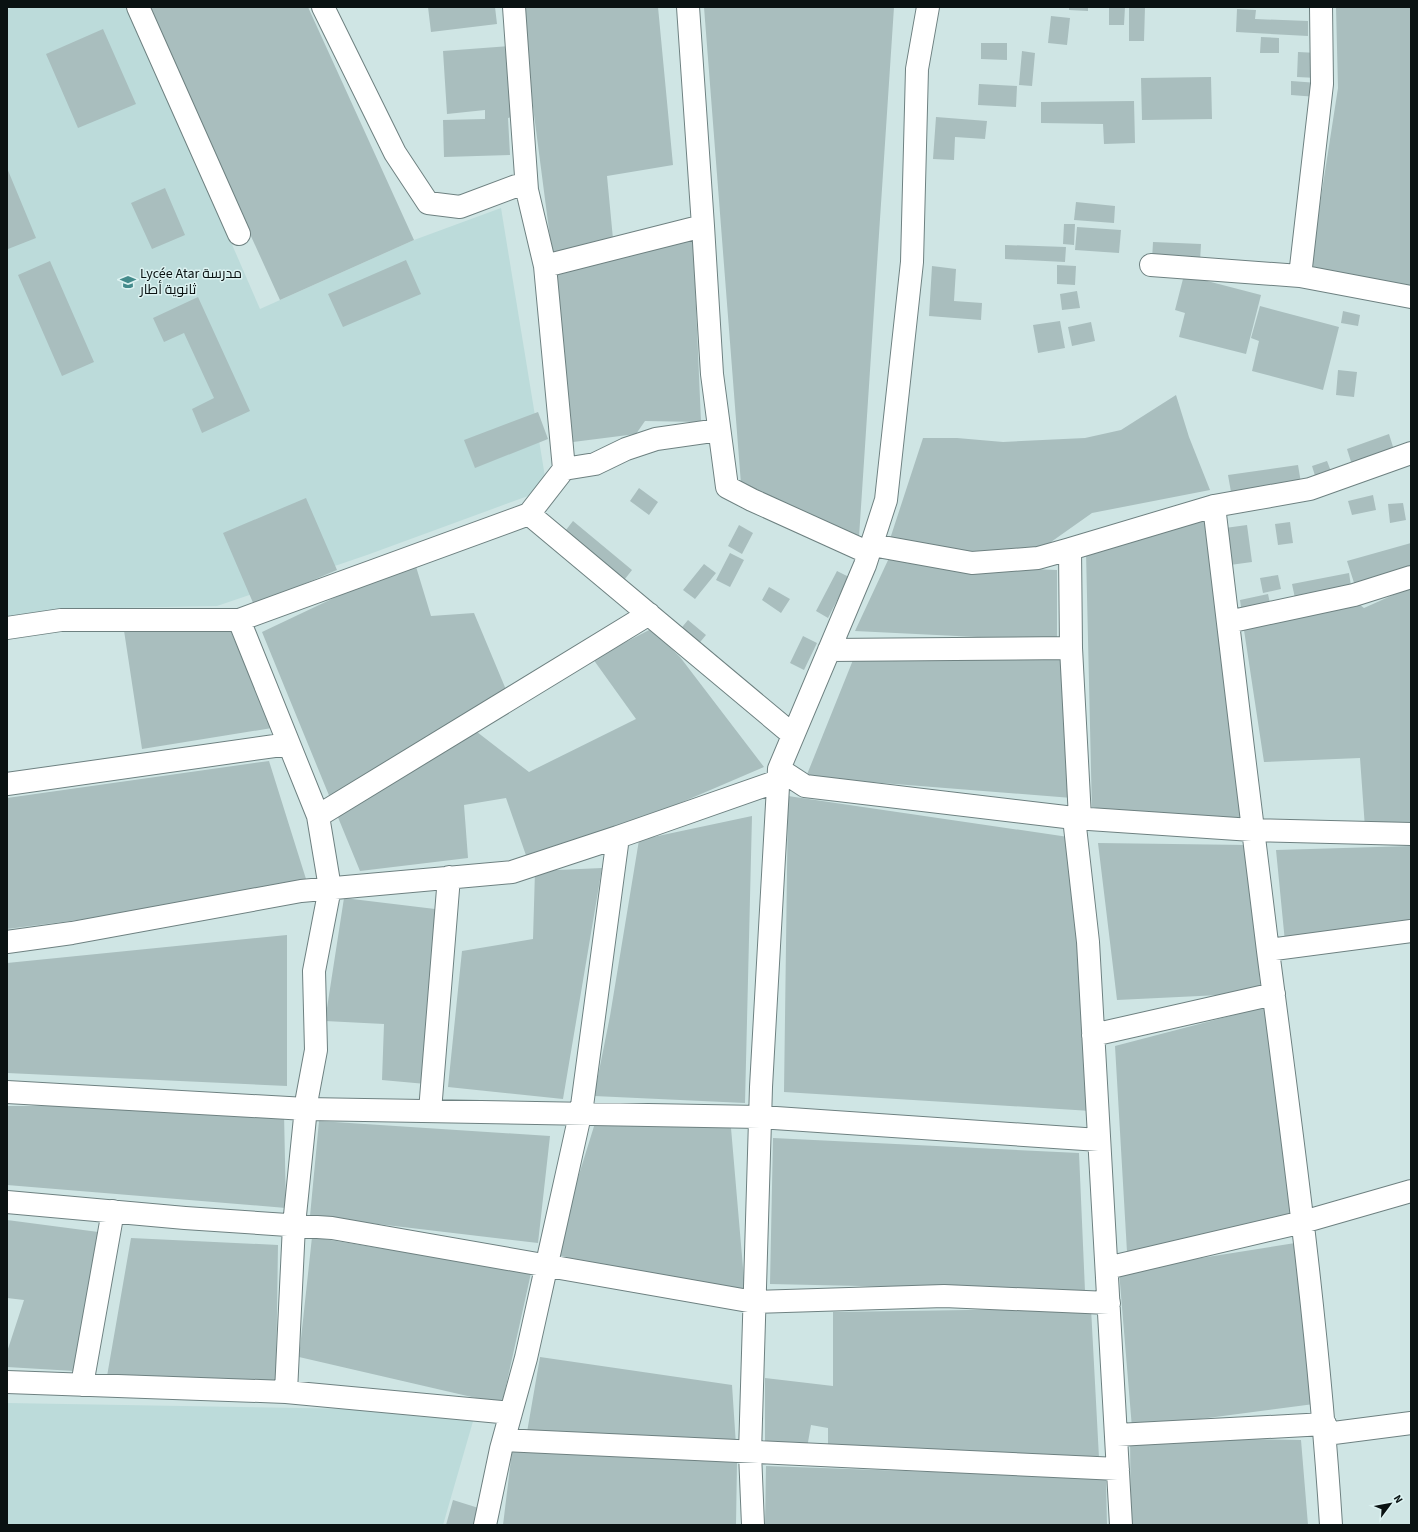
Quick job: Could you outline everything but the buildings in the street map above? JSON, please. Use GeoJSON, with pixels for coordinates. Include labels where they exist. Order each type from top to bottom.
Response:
{"type":"FeatureCollection","features":[{"type":"Feature","properties":{"kind":"street"},"geometry":{"type":"LineString","coordinates":[[138,7],[239,234]]}},
{"type":"Feature","properties":{"kind":"street"},"geometry":{"type":"LineString","coordinates":[[324,7],[395,153],[428,203],[460,207],[516,186],[527,190]]}},
{"type":"Feature","properties":{"kind":"street"},"geometry":{"type":"LineString","coordinates":[[514,7],[527,190],[545,266],[564,469]]}},
{"type":"Feature","properties":{"kind":"street"},"geometry":{"type":"LineString","coordinates":[[688,7],[712,374],[727,487],[752,500],[870,549],[972,563],[1038,558],[1214,506],[1310,489],[1411,453]]}},
{"type":"Feature","properties":{"kind":"street"},"geometry":{"type":"LineString","coordinates":[[753,1525],[750,1453],[760,1117],[779,775],[793,735],[870,549],[886,500],[912,270],[918,69],[928,7]]}},
{"type":"Feature","properties":{"kind":"street"},"geometry":{"type":"LineString","coordinates":[[1300,276],[1322,84],[1321,7]]}},
{"type":"Feature","properties":{"kind":"street"},"geometry":{"type":"LineString","coordinates":[[545,266],[703,226]]}},
{"type":"Feature","properties":{"kind":"street"},"geometry":{"type":"LineString","coordinates":[[1150,264],[1300,276],[1411,297]]}},
{"type":"Feature","properties":{"kind":"street"},"geometry":{"type":"LineString","coordinates":[[7,628],[61,620],[239,620],[529,514],[564,469],[595,464],[626,449],[656,439],[719,430]]}},
{"type":"Feature","properties":{"kind":"street"},"geometry":{"type":"LineString","coordinates":[[1214,506],[1252,830],[1303,1222],[1325,1429],[1331,1525]]}},
{"type":"Feature","properties":{"kind":"street"},"geometry":{"type":"LineString","coordinates":[[529,514],[793,735]]}},
{"type":"Feature","properties":{"kind":"street"},"geometry":{"type":"LineString","coordinates":[[1070,549],[1071,648],[1077,818],[1088,942],[1121,1525]]}},
{"type":"Feature","properties":{"kind":"street"},"geometry":{"type":"LineString","coordinates":[[1228,622],[1354,596],[1411,577]]}},
{"type":"Feature","properties":{"kind":"street"},"geometry":{"type":"LineString","coordinates":[[318,816],[649,614]]}},
{"type":"Feature","properties":{"kind":"street"},"geometry":{"type":"LineString","coordinates":[[239,620],[318,816],[330,888],[314,971],[316,1050],[306,1109],[294,1225],[286,1392]]}},
{"type":"Feature","properties":{"kind":"street"},"geometry":{"type":"LineString","coordinates":[[829,650],[1071,648]]}},
{"type":"Feature","properties":{"kind":"street"},"geometry":{"type":"LineString","coordinates":[[7,784],[289,744]]}},
{"type":"Feature","properties":{"kind":"street"},"geometry":{"type":"LineString","coordinates":[[7,942],[72,933],[301,891],[512,872],[618,838],[779,775],[805,786],[1077,818],[1252,830],[1411,834]]}},
{"type":"Feature","properties":{"kind":"street"},"geometry":{"type":"LineString","coordinates":[[486,1525],[504,1440],[547,1265],[580,1114],[618,838]]}},
{"type":"Feature","properties":{"kind":"street"},"geometry":{"type":"LineString","coordinates":[[430,1111],[449,877]]}},
{"type":"Feature","properties":{"kind":"street"},"geometry":{"type":"LineString","coordinates":[[1268,950],[1411,931]]}},
{"type":"Feature","properties":{"kind":"street"},"geometry":{"type":"LineString","coordinates":[[1093,1035],[1274,994]]}},
{"type":"Feature","properties":{"kind":"street"},"geometry":{"type":"LineString","coordinates":[[7,1092],[306,1109],[760,1117],[1099,1140]]}},
{"type":"Feature","properties":{"kind":"street"},"geometry":{"type":"LineString","coordinates":[[1107,1268],[1303,1222],[1411,1191]]}},
{"type":"Feature","properties":{"kind":"street"},"geometry":{"type":"LineString","coordinates":[[7,1202],[185,1218],[332,1228],[754,1302],[944,1296],[1109,1303]]}},
{"type":"Feature","properties":{"kind":"street"},"geometry":{"type":"LineString","coordinates":[[82,1385],[113,1211]]}},
{"type":"Feature","properties":{"kind":"street"},"geometry":{"type":"LineString","coordinates":[[7,1382],[286,1392],[511,1413]]}},
{"type":"Feature","properties":{"kind":"street"},"geometry":{"type":"LineString","coordinates":[[1116,1435],[1325,1429],[1411,1423]]}},
{"type":"Feature","properties":{"kind":"street"},"geometry":{"type":"LineString","coordinates":[[504,1440],[750,1453],[1118,1469]]}},
{"type":"Feature","properties":{"kind":"shaded area","name":"Lycée Atar مدرسة ثانوية أطار"},"geometry":{"type":"Polygon","coordinates":[[[13,7],[129,7],[260,309],[414,240],[501,208],[547,489],[367,555],[217,606],[59,609],[7,617],[7,10],[13,7]]]}},
{"type":"Feature","properties":{"kind":"shaded area"},"geometry":{"type":"Polygon","coordinates":[[[7,1403],[476,1411],[443,1525],[7,1525],[7,1403]]]}},
{"type":"Feature","properties":{"kind":"place","name":"Lycée Atar مدرسة ثانوية أطار"},"geometry":{"type":"Point","coordinates":[128,282]}}]}
